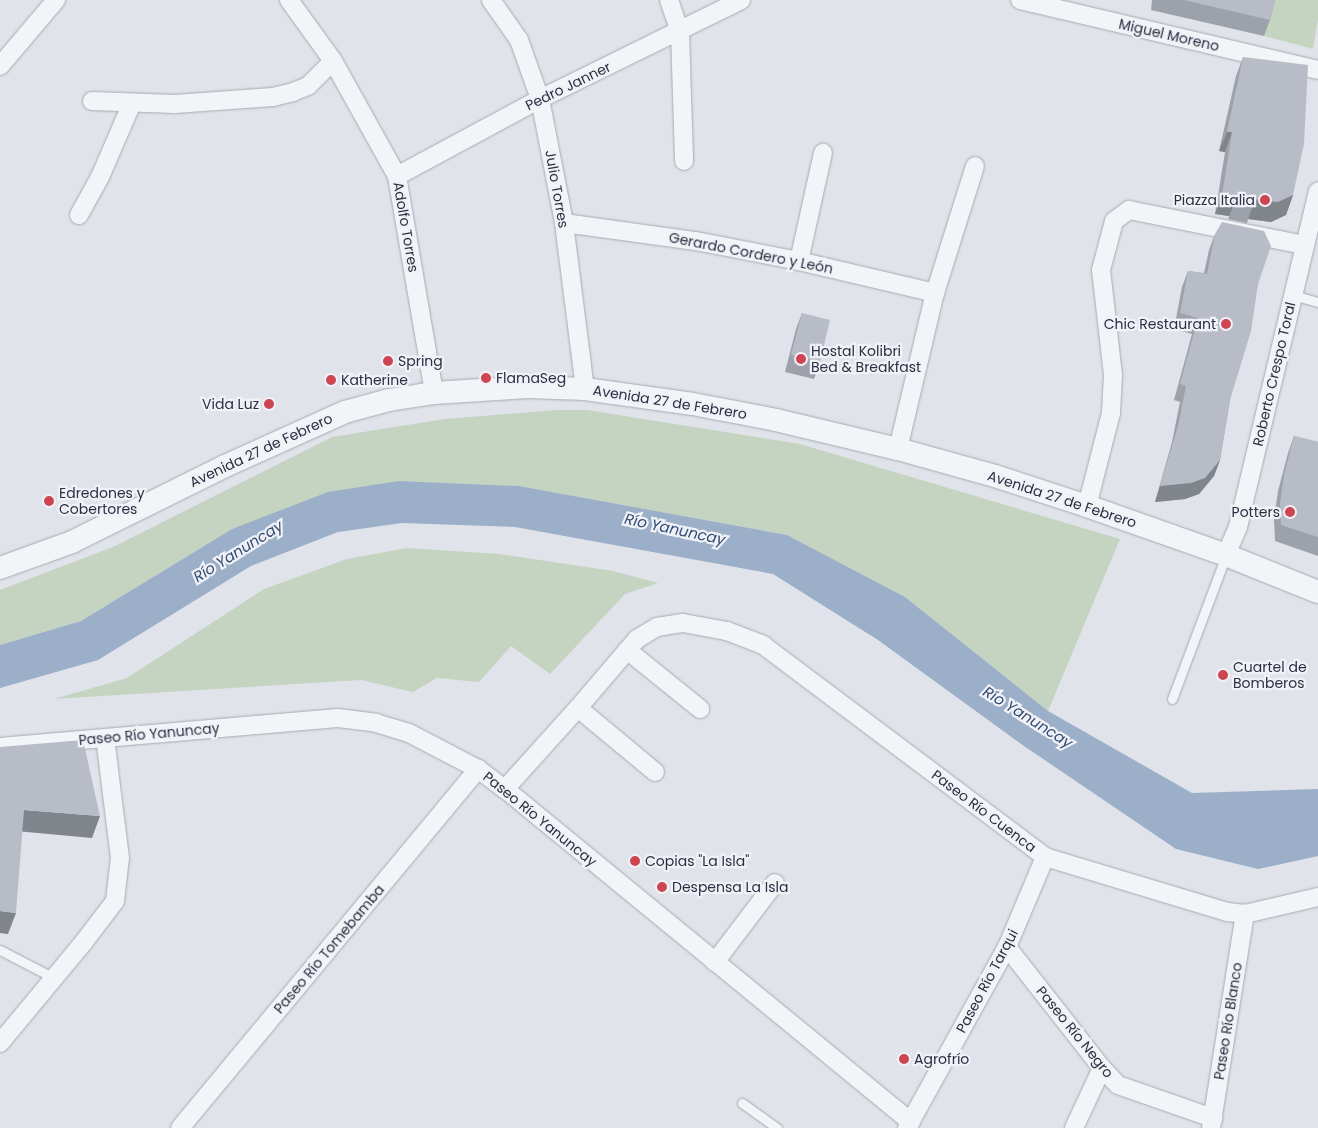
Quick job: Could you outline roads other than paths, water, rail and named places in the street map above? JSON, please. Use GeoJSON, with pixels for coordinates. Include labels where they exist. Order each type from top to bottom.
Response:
{"type":"FeatureCollection","features":[{"type":"Feature","properties":{"kind":"street"},"geometry":{"type":"LineString","coordinates":[[0,66],[56,0]]}},
{"type":"Feature","properties":{"kind":"street","name":"Adolfo Torres"},"geometry":{"type":"LineString","coordinates":[[289,0],[333,62],[397,176],[434,393]]}},
{"type":"Feature","properties":{"kind":"street","name":"Julio Torres"},"geometry":{"type":"LineString","coordinates":[[491,0],[519,40],[540,99],[564,223],[586,389]]}},
{"type":"Feature","properties":{"kind":"street"},"geometry":{"type":"LineString","coordinates":[[669,0],[680,32],[684,161]]}},
{"type":"Feature","properties":{"kind":"street","name":"Pedro Janner"},"geometry":{"type":"LineString","coordinates":[[397,176],[540,99],[680,32],[741,0]]}},
{"type":"Feature","properties":{"kind":"street","name":"Miguel Moreno"},"geometry":{"type":"LineString","coordinates":[[1020,0],[1318,70]]}},
{"type":"Feature","properties":{"kind":"street"},"geometry":{"type":"LineString","coordinates":[[92,101],[175,104],[273,97],[308,86],[333,62]]}},
{"type":"Feature","properties":{"kind":"street"},"geometry":{"type":"LineString","coordinates":[[79,215],[100,177],[132,103]]}},
{"type":"Feature","properties":{"kind":"street"},"geometry":{"type":"LineString","coordinates":[[799,261],[824,153]]}},
{"type":"Feature","properties":{"kind":"street"},"geometry":{"type":"LineString","coordinates":[[898,449],[936,293],[975,166]]}},
{"type":"Feature","properties":{"kind":"street","name":"Roberto Crespo Toral"},"geometry":{"type":"LineString","coordinates":[[1226,555],[1238,527],[1318,191]]}},
{"type":"Feature","properties":{"kind":"street"},"geometry":{"type":"LineString","coordinates":[[1087,506],[1111,413],[1113,375],[1100,270],[1114,221],[1129,210],[1304,245]]}},
{"type":"Feature","properties":{"kind":"street","name":"Gerardo Cordero y León"},"geometry":{"type":"LineString","coordinates":[[564,223],[696,241],[799,261],[936,293]]}},
{"type":"Feature","properties":{"kind":"street","name":"Avenida 27 de Febrero"},"geometry":{"type":"LineString","coordinates":[[0,568],[72,542],[180,488],[345,412],[389,400],[434,393],[528,388],[586,389],[702,405],[898,449],[995,476],[1087,506],[1226,555],[1318,592]]}},
{"type":"Feature","properties":{"kind":"street","name":"Paseo Río Cuenca"},"geometry":{"type":"LineString","coordinates":[[627,650],[637,639],[657,627],[683,623],[727,631],[764,645],[1045,858],[1227,912],[1245,914],[1318,897]]}},
{"type":"Feature","properties":{"kind":"street"},"geometry":{"type":"LineString","coordinates":[[505,789],[627,650],[700,709]]}},
{"type":"Feature","properties":{"kind":"street"},"geometry":{"type":"LineString","coordinates":[[578,708],[655,772]]}},
{"type":"Feature","properties":{"kind":"street","name":"Paseo Río Yanuncay"},"geometry":{"type":"LineString","coordinates":[[0,747],[338,718],[376,723],[409,733],[478,769],[505,789],[909,1125]]}},
{"type":"Feature","properties":{"kind":"street"},"geometry":{"type":"LineString","coordinates":[[0,1043],[115,901],[120,858],[105,738]]}},
{"type":"Feature","properties":{"kind":"street","name":"Paseo Río Tomebamba"},"geometry":{"type":"LineString","coordinates":[[180,1128],[478,769]]}},
{"type":"Feature","properties":{"kind":"street","name":"Paseo Río Tarqui"},"geometry":{"type":"LineString","coordinates":[[909,1125],[1007,948],[1045,858]]}},
{"type":"Feature","properties":{"kind":"street"},"geometry":{"type":"LineString","coordinates":[[715,962],[775,883]]}},
{"type":"Feature","properties":{"kind":"street","name":"Paseo Río Blanco"},"geometry":{"type":"LineString","coordinates":[[1212,1123],[1245,914]]}},
{"type":"Feature","properties":{"kind":"street","name":"Paseo Río Negro"},"geometry":{"type":"LineString","coordinates":[[1007,948],[1102,1068],[1118,1085],[1212,1123]]}},
{"type":"Feature","properties":{"kind":"street"},"geometry":{"type":"LineString","coordinates":[[1074,1128],[1102,1068]]}},
{"type":"Feature","properties":{"kind":"lane"},"geometry":{"type":"LineString","coordinates":[[1293,295],[1318,302]]}},
{"type":"Feature","properties":{"kind":"lane"},"geometry":{"type":"LineString","coordinates":[[1172,699],[1226,555]]}},
{"type":"Feature","properties":{"kind":"lane"},"geometry":{"type":"LineString","coordinates":[[0,950],[54,978]]}},
{"type":"Feature","properties":{"kind":"lane"},"geometry":{"type":"LineString","coordinates":[[742,1103],[777,1128]]}},
{"type":"Feature","properties":{"kind":"water","name":"Río Yanuncay"},"geometry":{"type":"Polygon","coordinates":[[[399,481],[519,486],[787,535],[905,597],[1048,711],[1192,793],[1318,789],[1318,856],[1258,869],[1176,849],[1024,746],[878,640],[773,574],[515,527],[402,523],[338,532],[251,566],[98,660],[0,688],[0,645],[81,621],[232,529],[328,492],[399,481]]]}},
{"type":"Feature","properties":{"kind":"place","name":"Piazza Italia"},"geometry":{"type":"Point","coordinates":[1265,200]}},
{"type":"Feature","properties":{"kind":"place","name":"Chic Restaurant"},"geometry":{"type":"Point","coordinates":[1226,324]}},
{"type":"Feature","properties":{"kind":"place","name":"Hostal Kolibri Bed & Breakfast"},"geometry":{"type":"Point","coordinates":[801,359]}},
{"type":"Feature","properties":{"kind":"place","name":"Spring"},"geometry":{"type":"Point","coordinates":[388,361]}},
{"type":"Feature","properties":{"kind":"place","name":"FlamaSeg"},"geometry":{"type":"Point","coordinates":[486,378]}},
{"type":"Feature","properties":{"kind":"place","name":"Katherine"},"geometry":{"type":"Point","coordinates":[331,380]}},
{"type":"Feature","properties":{"kind":"place","name":"Vida Luz"},"geometry":{"type":"Point","coordinates":[269,404]}},
{"type":"Feature","properties":{"kind":"place","name":"Edredones y Cobertores"},"geometry":{"type":"Point","coordinates":[49,501]}},
{"type":"Feature","properties":{"kind":"place","name":"Potters"},"geometry":{"type":"Point","coordinates":[1290,512]}},
{"type":"Feature","properties":{"kind":"place","name":"Cuartel de Bomberos"},"geometry":{"type":"Point","coordinates":[1223,675]}},
{"type":"Feature","properties":{"kind":"place","name":"Copias \"La Isla\""},"geometry":{"type":"Point","coordinates":[635,861]}},
{"type":"Feature","properties":{"kind":"place","name":"Despensa La Isla"},"geometry":{"type":"Point","coordinates":[662,887]}},
{"type":"Feature","properties":{"kind":"place","name":"Agrofrío"},"geometry":{"type":"Point","coordinates":[904,1059]}}]}
